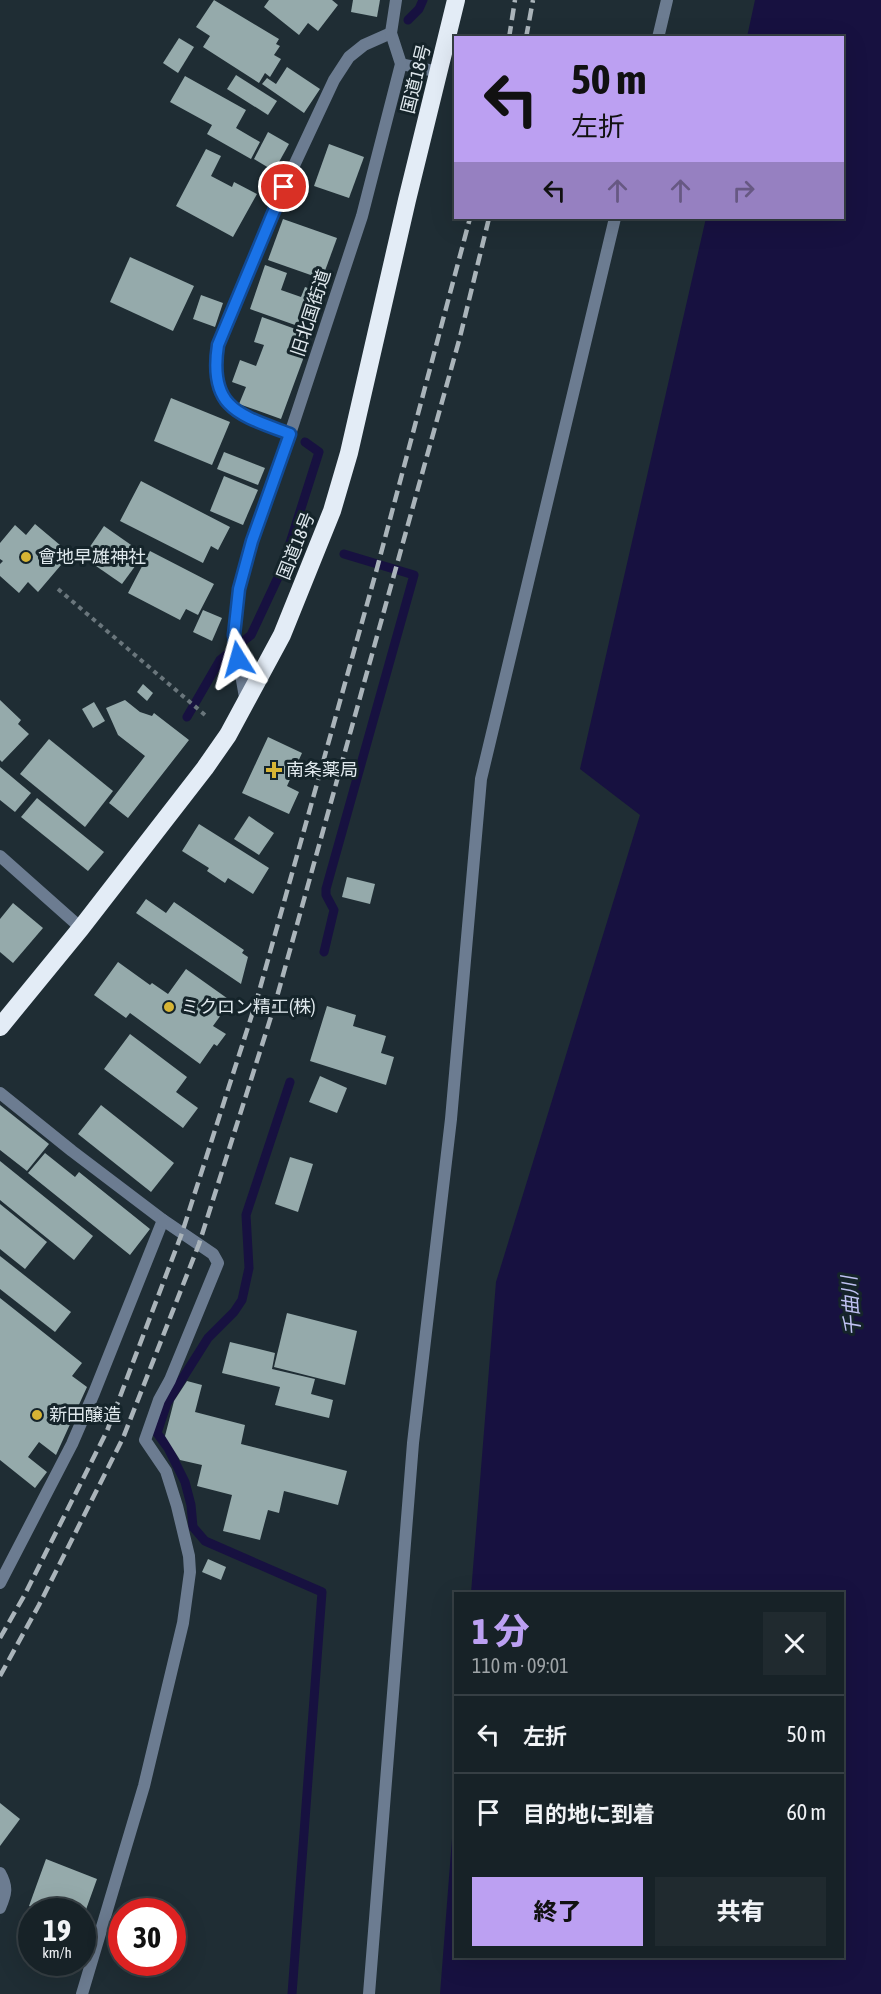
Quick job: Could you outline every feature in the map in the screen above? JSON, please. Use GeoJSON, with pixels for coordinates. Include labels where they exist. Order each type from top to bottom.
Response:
{"type":"FeatureCollection","features":[{"type":"Feature","properties":{"kind":"highway","name":"国道18号"},"geometry":{"type":"LineString","coordinates":[[0,1027],[81,928],[205,768],[246,704],[282,635],[333,512],[456,0]]}},
{"type":"Feature","properties":{"kind":"street"},"geometry":{"type":"LineString","coordinates":[[396,0],[391,33],[401,64],[439,72]]}},
{"type":"Feature","properties":{"kind":"street"},"geometry":{"type":"LineString","coordinates":[[658,36],[667,0]]}},
{"type":"Feature","properties":{"kind":"street"},"geometry":{"type":"LineString","coordinates":[[290,434],[246,417],[229,405],[220,393],[215,376],[214,365],[218,345],[284,187],[334,81],[349,57],[364,45],[391,33]]}},
{"type":"Feature","properties":{"kind":"street","name":"旧北国街道"},"geometry":{"type":"LineString","coordinates":[[246,704],[234,635],[235,611],[244,570],[362,216],[401,64]]}},
{"type":"Feature","properties":{"kind":"street"},"geometry":{"type":"LineString","coordinates":[[369,1994],[413,1443],[451,1119],[481,779],[615,219]]}},
{"type":"Feature","properties":{"kind":"street"},"geometry":{"type":"LineString","coordinates":[[0,856],[81,928]]}},
{"type":"Feature","properties":{"kind":"street"},"geometry":{"type":"LineString","coordinates":[[0,1093],[163,1220],[213,1254],[218,1263],[170,1380],[159,1400],[145,1440],[166,1471],[177,1506],[189,1556],[188,1589],[183,1623],[144,1786],[82,1994]]}},
{"type":"Feature","properties":{"kind":"street"},"geometry":{"type":"LineString","coordinates":[[0,1583],[72,1444],[163,1220]]}},
{"type":"Feature","properties":{"kind":"street"},"geometry":{"type":"LineString","coordinates":[[0,1873],[7,1884],[6,1895],[0,1908]]}},
{"type":"Feature","properties":{"kind":"path"},"geometry":{"type":"LineString","coordinates":[[58,589],[205,714]]}},
{"type":"Feature","properties":{"kind":"water","name":"千曲川"},"geometry":{"type":"Polygon","coordinates":[[[755,0],[881,0],[881,1994],[440,1994],[454,1813],[454,1958],[844,1958],[844,1592],[471,1592],[496,1282],[640,815],[580,769],[706,219],[844,219],[844,36],[747,36],[755,0]]]}},
{"type":"Feature","properties":{"kind":"building"},"geometry":{"type":"Polygon","coordinates":[[[214,0],[279,39],[276,44],[280,46],[274,55],[281,59],[270,77],[265,73],[259,83],[203,47],[210,36],[196,27],[214,0]]]}},
{"type":"Feature","properties":{"kind":"building"},"geometry":{"type":"Polygon","coordinates":[[[269,0],[332,0],[338,5],[318,31],[308,23],[299,35],[264,7],[269,0]]]}},
{"type":"Feature","properties":{"kind":"building"},"geometry":{"type":"Polygon","coordinates":[[[353,0],[380,0],[377,17],[351,12],[353,0]]]}},
{"type":"Feature","properties":{"kind":"building"},"geometry":{"type":"Polygon","coordinates":[[[179,38],[194,47],[178,73],[163,63],[179,38]]]}},
{"type":"Feature","properties":{"kind":"building"},"geometry":{"type":"Polygon","coordinates":[[[287,67],[320,89],[304,113],[262,84],[267,78],[276,84],[287,67]]]}},
{"type":"Feature","properties":{"kind":"building"},"geometry":{"type":"Polygon","coordinates":[[[236,75],[277,101],[268,115],[227,89],[236,75]]]}},
{"type":"Feature","properties":{"kind":"building"},"geometry":{"type":"Polygon","coordinates":[[[185,76],[246,110],[236,128],[260,142],[251,159],[207,134],[212,125],[170,102],[185,76]]]}},
{"type":"Feature","properties":{"kind":"building"},"geometry":{"type":"Polygon","coordinates":[[[268,132],[289,144],[274,171],[254,159],[268,132]]]}},
{"type":"Feature","properties":{"kind":"building"},"geometry":{"type":"Polygon","coordinates":[[[329,144],[364,157],[349,198],[314,186],[329,144]]]}},
{"type":"Feature","properties":{"kind":"building"},"geometry":{"type":"Polygon","coordinates":[[[206,149],[221,156],[211,176],[232,187],[234,182],[257,194],[233,237],[176,206],[206,149]]]}},
{"type":"Feature","properties":{"kind":"building"},"geometry":{"type":"Polygon","coordinates":[[[283,219],[337,238],[322,279],[268,260],[283,219]]]}},
{"type":"Feature","properties":{"kind":"building"},"geometry":{"type":"Polygon","coordinates":[[[130,257],[194,286],[173,331],[110,302],[130,257]]]}},
{"type":"Feature","properties":{"kind":"building"},"geometry":{"type":"Polygon","coordinates":[[[265,265],[287,273],[281,290],[301,297],[305,287],[325,294],[312,331],[250,309],[265,265]]]}},
{"type":"Feature","properties":{"kind":"building"},"geometry":{"type":"Polygon","coordinates":[[[201,295],[223,303],[215,327],[193,319],[201,295]]]}},
{"type":"Feature","properties":{"kind":"building"},"geometry":{"type":"Polygon","coordinates":[[[262,317],[312,335],[281,419],[239,404],[246,387],[232,382],[240,360],[256,366],[264,345],[254,342],[262,317]]]}},
{"type":"Feature","properties":{"kind":"building"},"geometry":{"type":"Polygon","coordinates":[[[171,398],[230,422],[212,465],[154,441],[171,398]]]}},
{"type":"Feature","properties":{"kind":"building"},"geometry":{"type":"Polygon","coordinates":[[[224,452],[265,468],[258,485],[217,469],[224,452]]]}},
{"type":"Feature","properties":{"kind":"building"},"geometry":{"type":"Polygon","coordinates":[[[224,476],[258,490],[243,525],[210,511],[224,476]]]}},
{"type":"Feature","properties":{"kind":"building"},"geometry":{"type":"Polygon","coordinates":[[[141,481],[230,527],[218,550],[211,546],[203,563],[120,521],[141,481]]]}},
{"type":"Feature","properties":{"kind":"building","name":"會地早雄神社"},"geometry":{"type":"Polygon","coordinates":[[[35,524],[60,545],[50,556],[61,565],[38,592],[28,582],[19,593],[0,576],[0,564],[3,561],[0,559],[0,543],[15,525],[26,535],[35,524]]]}},
{"type":"Feature","properties":{"kind":"building"},"geometry":{"type":"Polygon","coordinates":[[[104,526],[144,554],[122,584],[83,557],[104,526]]]}},
{"type":"Feature","properties":{"kind":"building"},"geometry":{"type":"Polygon","coordinates":[[[150,551],[214,584],[198,615],[186,609],[180,620],[128,593],[150,551]]]}},
{"type":"Feature","properties":{"kind":"building"},"geometry":{"type":"Polygon","coordinates":[[[203,610],[222,618],[212,641],[193,632],[203,610]]]}},
{"type":"Feature","properties":{"kind":"building"},"geometry":{"type":"Polygon","coordinates":[[[143,684],[153,693],[147,701],[137,692],[143,684]]]}},
{"type":"Feature","properties":{"kind":"building"},"geometry":{"type":"Polygon","coordinates":[[[0,700],[21,720],[18,724],[29,734],[2,762],[0,760],[0,700]]]}},
{"type":"Feature","properties":{"kind":"building"},"geometry":{"type":"Polygon","coordinates":[[[125,700],[140,712],[152,716],[154,713],[189,740],[128,818],[109,803],[145,756],[118,735],[106,708],[125,700]]]}},
{"type":"Feature","properties":{"kind":"building"},"geometry":{"type":"Polygon","coordinates":[[[94,702],[105,721],[93,728],[82,709],[94,702]]]}},
{"type":"Feature","properties":{"kind":"building","name":"南条薬局"},"geometry":{"type":"Polygon","coordinates":[[[268,737],[302,753],[287,786],[299,792],[289,814],[242,793],[268,737]]]}},
{"type":"Feature","properties":{"kind":"building"},"geometry":{"type":"Polygon","coordinates":[[[49,739],[113,791],[85,827],[20,774],[49,739]]]}},
{"type":"Feature","properties":{"kind":"building"},"geometry":{"type":"Polygon","coordinates":[[[0,767],[31,793],[15,812],[0,800],[0,767]]]}},
{"type":"Feature","properties":{"kind":"building"},"geometry":{"type":"Polygon","coordinates":[[[37,798],[104,852],[88,871],[21,817],[37,798]]]}},
{"type":"Feature","properties":{"kind":"building"},"geometry":{"type":"Polygon","coordinates":[[[249,816],[274,833],[259,855],[234,839],[249,816]]]}},
{"type":"Feature","properties":{"kind":"building"},"geometry":{"type":"Polygon","coordinates":[[[199,824],[269,868],[253,894],[228,878],[225,883],[207,871],[209,868],[182,851],[199,824]]]}},
{"type":"Feature","properties":{"kind":"building"},"geometry":{"type":"Polygon","coordinates":[[[347,877],[375,884],[370,904],[342,897],[347,877]]]}},
{"type":"Feature","properties":{"kind":"building"},"geometry":{"type":"Polygon","coordinates":[[[146,899],[166,913],[174,902],[244,950],[242,953],[248,957],[241,984],[136,913],[146,899]]]}},
{"type":"Feature","properties":{"kind":"building"},"geometry":{"type":"Polygon","coordinates":[[[13,903],[43,928],[13,963],[0,952],[0,919],[13,903]]]}},
{"type":"Feature","properties":{"kind":"building","name":"ミクロン精工(株)"},"geometry":{"type":"Polygon","coordinates":[[[118,962],[150,985],[152,983],[168,994],[186,969],[231,1001],[213,1026],[226,1034],[217,1046],[214,1044],[200,1064],[130,1013],[126,1018],[94,995],[118,962]]]}},
{"type":"Feature","properties":{"kind":"building"},"geometry":{"type":"Polygon","coordinates":[[[327,1006],[356,1015],[353,1026],[386,1036],[381,1053],[394,1057],[386,1085],[310,1061],[327,1006]]]}},
{"type":"Feature","properties":{"kind":"building"},"geometry":{"type":"Polygon","coordinates":[[[130,1034],[187,1077],[176,1092],[198,1108],[183,1128],[104,1069],[130,1034]]]}},
{"type":"Feature","properties":{"kind":"building"},"geometry":{"type":"Polygon","coordinates":[[[320,1076],[347,1088],[337,1113],[309,1102],[320,1076]]]}},
{"type":"Feature","properties":{"kind":"building"},"geometry":{"type":"Polygon","coordinates":[[[0,1105],[49,1144],[27,1171],[0,1150],[0,1105]]]}},
{"type":"Feature","properties":{"kind":"building"},"geometry":{"type":"Polygon","coordinates":[[[101,1105],[174,1163],[151,1192],[78,1134],[101,1105]]]}},
{"type":"Feature","properties":{"kind":"building"},"geometry":{"type":"Polygon","coordinates":[[[45,1153],[75,1177],[79,1172],[150,1229],[130,1255],[28,1173],[45,1153]]]}},
{"type":"Feature","properties":{"kind":"building"},"geometry":{"type":"Polygon","coordinates":[[[290,1157],[313,1164],[298,1212],[275,1204],[290,1157]]]}},
{"type":"Feature","properties":{"kind":"building"},"geometry":{"type":"Polygon","coordinates":[[[0,1161],[93,1236],[74,1260],[0,1200],[0,1161]]]}},
{"type":"Feature","properties":{"kind":"building"},"geometry":{"type":"Polygon","coordinates":[[[0,1204],[47,1242],[25,1269],[0,1249],[0,1204]]]}},
{"type":"Feature","properties":{"kind":"building"},"geometry":{"type":"Polygon","coordinates":[[[0,1256],[71,1312],[55,1332],[0,1289],[0,1256]]]}},
{"type":"Feature","properties":{"kind":"building","name":"新田醸造"},"geometry":{"type":"Polygon","coordinates":[[[0,1298],[82,1363],[72,1376],[87,1387],[56,1455],[39,1442],[28,1457],[47,1472],[35,1488],[0,1460],[0,1298]]]}},
{"type":"Feature","properties":{"kind":"building"},"geometry":{"type":"Polygon","coordinates":[[[287,1313],[357,1331],[345,1385],[274,1367],[287,1313]]]}},
{"type":"Feature","properties":{"kind":"building"},"geometry":{"type":"Polygon","coordinates":[[[230,1342],[275,1353],[272,1369],[315,1379],[311,1394],[333,1400],[329,1418],[275,1405],[280,1387],[222,1373],[230,1342]]]}},
{"type":"Feature","properties":{"kind":"building"},"geometry":{"type":"Polygon","coordinates":[[[187,1381],[202,1385],[195,1412],[245,1425],[241,1444],[347,1471],[338,1505],[284,1491],[279,1513],[268,1510],[260,1540],[223,1531],[232,1495],[197,1486],[202,1465],[180,1460],[165,1436],[174,1401],[187,1381]]]}},
{"type":"Feature","properties":{"kind":"building"},"geometry":{"type":"Polygon","coordinates":[[[208,1559],[226,1567],[221,1580],[202,1572],[208,1559]]]}},
{"type":"Feature","properties":{"kind":"building"},"geometry":{"type":"Polygon","coordinates":[[[0,1803],[20,1819],[0,1846],[0,1803]]]}},
{"type":"Feature","properties":{"kind":"building"},"geometry":{"type":"Polygon","coordinates":[[[46,1859],[97,1879],[90,1898],[32,1898],[46,1859]]]}},
{"type":"Feature","properties":{"kind":"waterway"},"geometry":{"type":"LineString","coordinates":[[408,20],[419,9],[423,0]]}},
{"type":"Feature","properties":{"kind":"waterway"},"geometry":{"type":"LineString","coordinates":[[187,717],[220,660],[251,635],[281,571],[319,452],[305,442]]}},
{"type":"Feature","properties":{"kind":"waterway"},"geometry":{"type":"LineString","coordinates":[[324,952],[334,910],[326,895],[326,889],[414,575],[344,554]]}},
{"type":"Feature","properties":{"kind":"waterway"},"geometry":{"type":"LineString","coordinates":[[290,1082],[246,1215],[249,1268],[242,1300],[234,1312],[208,1338],[167,1403],[157,1433],[168,1448],[185,1482],[191,1505],[193,1527],[205,1541],[322,1592],[292,1994]]}},
{"type":"Feature","properties":{"kind":"railway"},"geometry":{"type":"LineString","coordinates":[[509,36],[515,0]]}},
{"type":"Feature","properties":{"kind":"railway"},"geometry":{"type":"LineString","coordinates":[[526,36],[533,0]]}},
{"type":"Feature","properties":{"kind":"railway"},"geometry":{"type":"LineString","coordinates":[[0,1638],[24,1596],[107,1431],[182,1233],[257,999],[376,572],[470,219]]}},
{"type":"Feature","properties":{"kind":"railway"},"geometry":{"type":"LineString","coordinates":[[0,1676],[39,1605],[123,1438],[199,1244],[275,1004],[460,337],[489,219]]}},
{"type":"Feature","properties":{"kind":"place","name":"會地早雄神社"},"geometry":{"type":"Point","coordinates":[26,557]}},
{"type":"Feature","properties":{"kind":"place","name":"南条薬局"},"geometry":{"type":"Point","coordinates":[274,770]}},
{"type":"Feature","properties":{"kind":"place","name":"ミクロン精工(株)"},"geometry":{"type":"Point","coordinates":[169,1007]}},
{"type":"Feature","properties":{"kind":"place","name":"新田醸造"},"geometry":{"type":"Point","coordinates":[37,1415]}},
{"type":"Feature","properties":{"kind":"route"},"geometry":{"type":"LineString","coordinates":[[238,659],[234,635],[239,589],[252,541],[290,434],[246,417],[229,405],[220,393],[214,365],[218,345],[284,187]]}}]}
